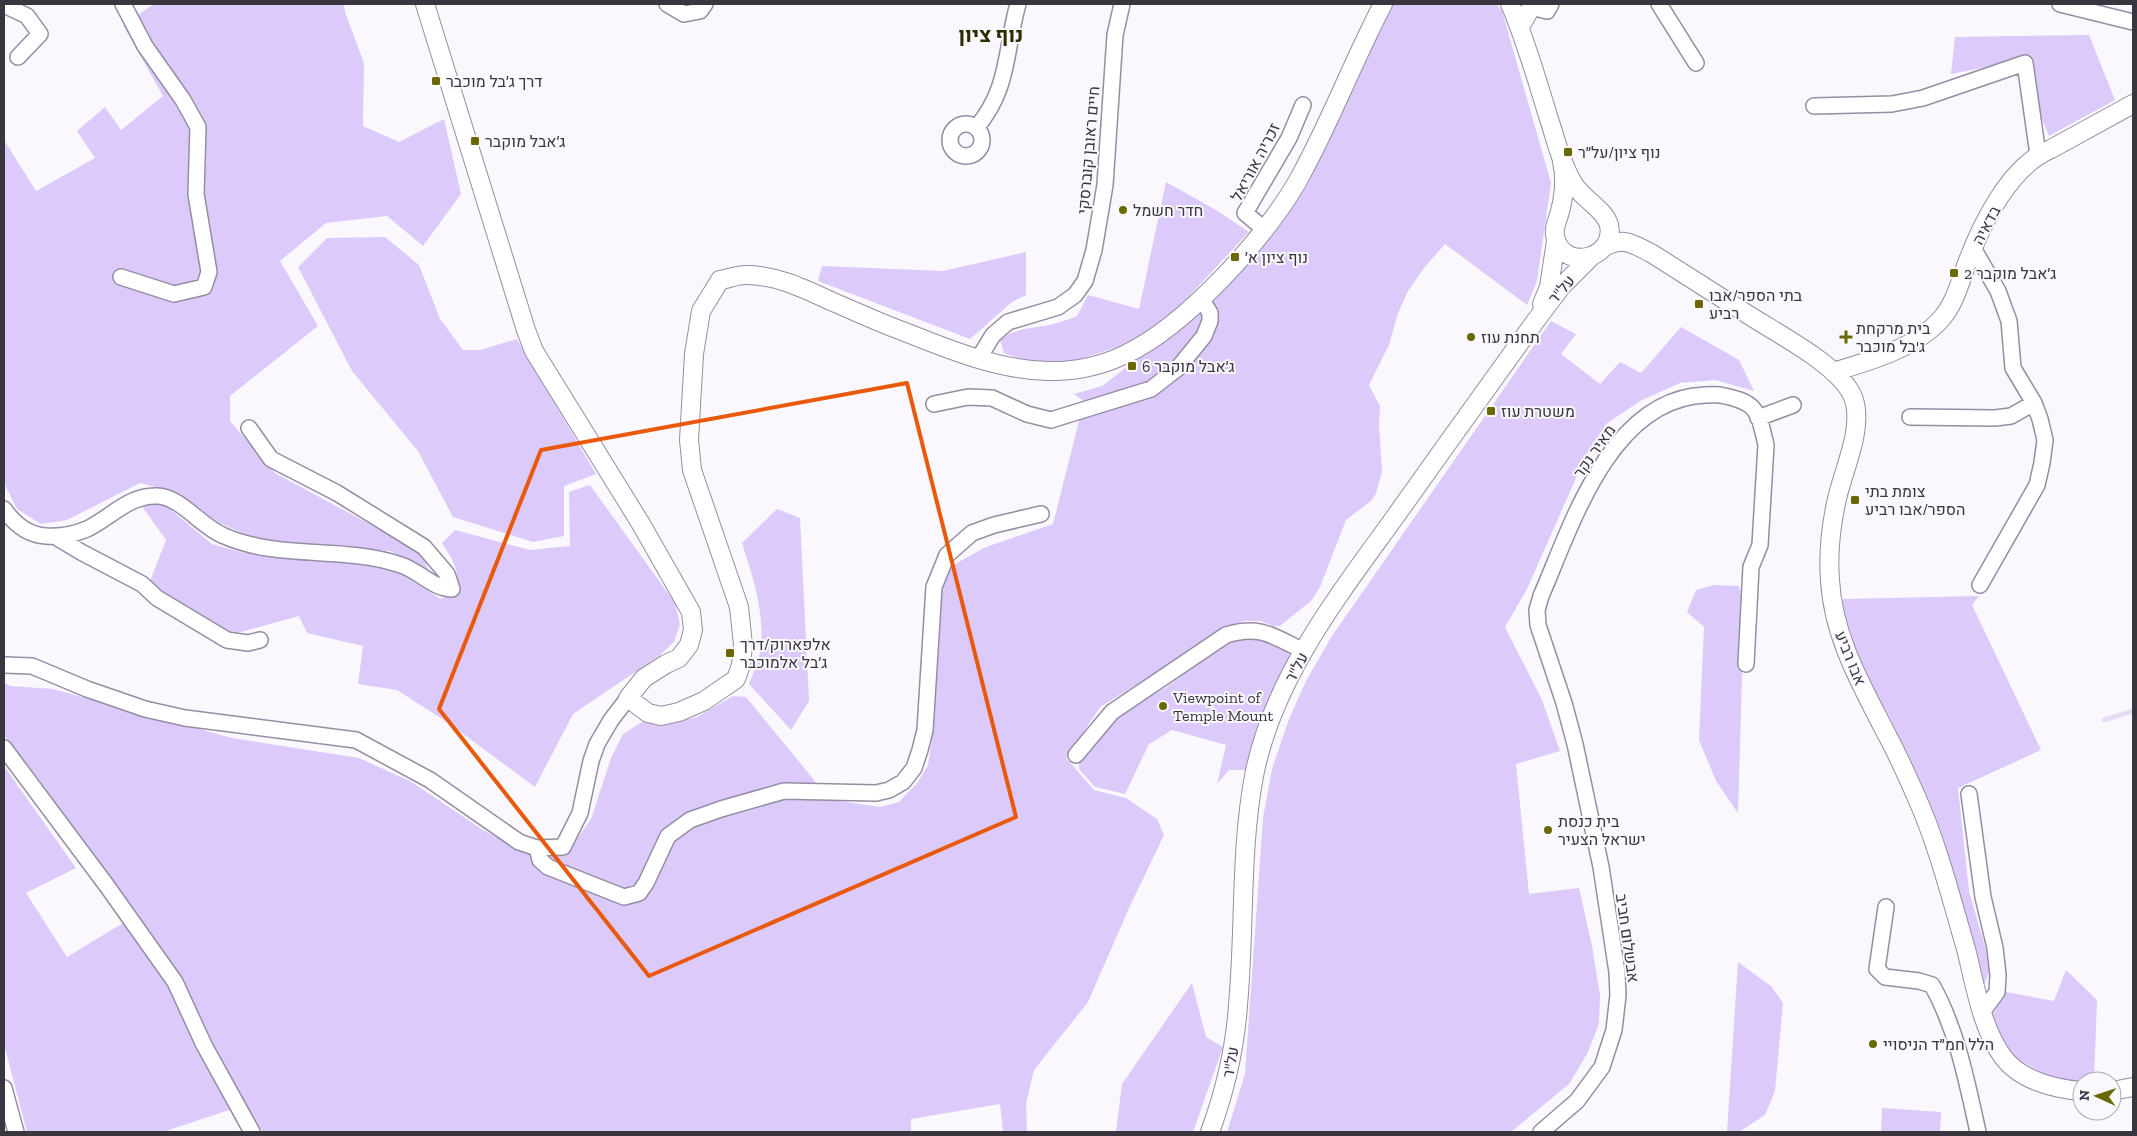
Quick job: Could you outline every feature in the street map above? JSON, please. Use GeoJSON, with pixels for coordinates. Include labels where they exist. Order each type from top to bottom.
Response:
{"type":"FeatureCollection","features":[{"type":"Feature","properties":{"kind":"street"},"geometry":{"type":"LineString","coordinates":[[121,277],[174,294],[204,286],[209,272],[196,194],[198,126],[145,46],[123,4]]}},
{"type":"Feature","properties":{"kind":"street"},"geometry":{"type":"LineString","coordinates":[[4,666],[32,666],[88,689],[145,709],[185,718],[356,740],[430,780],[519,842],[537,848],[563,847],[580,813],[590,761],[597,744],[611,720],[644,678],[679,658],[690,645],[694,630],[691,612],[641,524],[534,351],[425,4]]}},
{"type":"Feature","properties":{"kind":"street"},"geometry":{"type":"LineString","coordinates":[[667,4],[684,14],[700,11],[705,4]]}},
{"type":"Feature","properties":{"kind":"street"},"geometry":{"type":"LineString","coordinates":[[976,128],[989,113],[997,98],[1007,62],[1018,4]]}},
{"type":"Feature","properties":{"kind":"street","name":"חיים ראובן קוברסקי"},"geometry":{"type":"LineString","coordinates":[[979,358],[994,335],[1008,322],[1058,307],[1075,295],[1085,281],[1094,250],[1106,185],[1115,35],[1122,4]]}},
{"type":"Feature","properties":{"kind":"street"},"geometry":{"type":"LineString","coordinates":[[628,698],[648,713],[661,716],[679,712],[704,701],[736,679],[741,665],[744,645],[739,607],[692,470],[689,440],[694,354],[702,311],[720,280],[745,275],[786,281],[878,322],[940,346],[1012,367],[1047,371],[1067,370],[1092,366],[1124,356],[1154,338],[1189,310],[1240,258],[1264,229],[1302,174],[1383,4]]}},
{"type":"Feature","properties":{"kind":"street"},"geometry":{"type":"LineString","coordinates":[[1510,4],[1520,26],[1562,162],[1564,181],[1559,215],[1555,224],[1556,241],[1560,249],[1574,258],[1591,257],[1599,253],[1606,246],[1610,230],[1598,210],[1577,203],[1559,215]]}},
{"type":"Feature","properties":{"kind":"street"},"geometry":{"type":"LineString","coordinates":[[1520,26],[1532,5],[1547,11],[1551,4]]}},
{"type":"Feature","properties":{"kind":"street"},"geometry":{"type":"LineString","coordinates":[[1659,4],[1696,63]]}},
{"type":"Feature","properties":{"kind":"street"},"geometry":{"type":"LineString","coordinates":[[2060,4],[2133,22]]}},
{"type":"Feature","properties":{"kind":"street"},"geometry":{"type":"LineString","coordinates":[[4,5],[27,16],[40,34],[18,57]]}},
{"type":"Feature","properties":{"kind":"street"},"geometry":{"type":"LineString","coordinates":[[1814,106],[1900,102],[1923,98],[2026,64],[2038,155]]}},
{"type":"Feature","properties":{"kind":"street","name":"בדאיה"},"geometry":{"type":"LineString","coordinates":[[1834,372],[1885,355],[1907,344],[1941,320],[1951,306],[1983,222],[2023,168],[2038,155],[2051,150],[2133,104]]}},
{"type":"Feature","properties":{"kind":"street","name":"זכריה אוריאל"},"geometry":{"type":"LineString","coordinates":[[1264,229],[1245,213],[1289,138],[1303,105]]}},
{"type":"Feature","properties":{"kind":"street"},"geometry":{"type":"LineString","coordinates":[[967,123],[976,128],[981,133],[982,144],[979,149],[968,156],[950,158],[950,138],[955,127],[967,123]]}},
{"type":"Feature","properties":{"kind":"street","name":"אבו רביע"},"geometry":{"type":"LineString","coordinates":[[1562,162],[1574,185],[1598,210],[1651,253]]}},
{"type":"Feature","properties":{"kind":"street","name":"אבו רביע"},"geometry":{"type":"LineString","coordinates":[[1606,246],[1618,240],[1631,243],[1651,253],[1807,352],[1834,372],[1846,385],[1853,397],[1856,420],[1853,440],[1836,504],[1830,558],[1830,581],[1838,628],[1856,675],[1918,800],[1952,902],[1992,1037],[2009,1064],[2035,1081],[2072,1089]]}},
{"type":"Feature","properties":{"kind":"street","name":"על\"ר"},"geometry":{"type":"LineString","coordinates":[[1534,323],[1548,287],[1556,241]]}},
{"type":"Feature","properties":{"kind":"street"},"geometry":{"type":"LineString","coordinates":[[1973,248],[1998,291],[2009,321],[2013,368],[2034,403],[2045,440],[2037,484],[1980,585]]}},
{"type":"Feature","properties":{"kind":"street","name":"על\"ר"},"geometry":{"type":"LineString","coordinates":[[1210,1132],[1229,1072],[1236,1028],[1247,846],[1254,775],[1274,715],[1287,684],[1330,608],[1534,323],[1561,287],[1591,257]]}},
{"type":"Feature","properties":{"kind":"street"},"geometry":{"type":"LineString","coordinates":[[934,404],[968,397],[992,398],[1027,414],[1051,420],[1151,389],[1178,368],[1204,336],[1210,321],[1210,313],[1201,298]]}},
{"type":"Feature","properties":{"kind":"street","name":"מאיר נקר"},"geometry":{"type":"LineString","coordinates":[[1570,725],[1538,625],[1537,610],[1541,596],[1587,492],[1604,462],[1623,437],[1642,420],[1662,406],[1679,399],[1713,394],[1743,400],[1753,407],[1766,445],[1760,545],[1751,566],[1746,664]]}},
{"type":"Feature","properties":{"kind":"street"},"geometry":{"type":"LineString","coordinates":[[1910,417],[1995,418],[2011,416],[2034,403]]}},
{"type":"Feature","properties":{"kind":"street"},"geometry":{"type":"LineString","coordinates":[[1758,418],[1793,405]]}},
{"type":"Feature","properties":{"kind":"street"},"geometry":{"type":"LineString","coordinates":[[4,509],[12,521],[33,536],[64,537],[87,529],[125,504],[138,499],[158,496],[172,500],[221,535],[253,546],[279,550],[370,557],[403,565],[441,588],[452,589],[447,574],[424,548],[337,494],[271,459],[248,428]]}},
{"type":"Feature","properties":{"kind":"street"},"geometry":{"type":"LineString","coordinates":[[537,848],[540,860],[548,867],[624,897],[639,893],[646,883],[668,836],[690,820],[721,808],[784,791],[876,792],[889,790],[903,782],[914,768],[924,730],[934,587],[947,555],[972,533],[994,525],[1041,514]]}},
{"type":"Feature","properties":{"kind":"street"},"geometry":{"type":"LineString","coordinates":[[56,537],[142,584],[157,598],[227,640],[248,643],[260,640]]}},
{"type":"Feature","properties":{"kind":"street"},"geometry":{"type":"LineString","coordinates":[[1076,755],[1112,712],[1226,635],[1241,630],[1261,631],[1304,651]]}},
{"type":"Feature","properties":{"kind":"street","name":"אבשלום חביב"},"geometry":{"type":"LineString","coordinates":[[1541,1132],[1577,1101],[1602,1067],[1609,1049],[1617,1014],[1617,972],[1601,867],[1570,725]]}},
{"type":"Feature","properties":{"kind":"street"},"geometry":{"type":"LineString","coordinates":[[4,748],[107,886],[175,982],[204,1045],[252,1132]]}},
{"type":"Feature","properties":{"kind":"street"},"geometry":{"type":"LineString","coordinates":[[1969,794],[1983,897],[1995,948],[1998,975],[1997,992],[1983,1011]]}},
{"type":"Feature","properties":{"kind":"street"},"geometry":{"type":"LineString","coordinates":[[1886,908],[1877,969],[1885,977],[1920,981],[1932,985],[1943,1005],[1964,1069],[1978,1132]]}},
{"type":"Feature","properties":{"kind":"street"},"geometry":{"type":"LineString","coordinates":[[4,1088],[16,1132]]}},
{"type":"Feature","properties":{"kind":"highlighted area"},"geometry":{"type":"Polygon","coordinates":[[[907,383],[1016,817],[649,976],[439,709],[541,450],[907,383]]]}},
{"type":"Feature","properties":{"kind":"shaded area"},"geometry":{"type":"Polygon","coordinates":[[[154,4],[344,4],[345,12],[364,63],[363,126],[399,142],[444,119],[461,194],[423,246],[387,216],[326,223],[280,261],[318,326],[230,396],[230,421],[275,473],[386,533],[422,556],[429,571],[390,551],[260,540],[219,523],[171,491],[140,483],[67,520],[41,524],[17,509],[4,483],[4,140],[36,191],[95,158],[77,131],[105,107],[121,130],[163,96],[123,25],[154,4]]]}},
{"type":"Feature","properties":{"kind":"shaded area"},"geometry":{"type":"Polygon","coordinates":[[[1392,4],[1496,4],[1502,11],[1551,183],[1537,281],[1527,305],[1445,244],[1424,268],[1408,291],[1398,313],[1389,345],[1369,385],[1380,406],[1379,425],[1382,472],[1376,493],[1372,500],[1346,520],[1320,587],[1312,600],[1280,626],[1273,626],[1261,621],[1244,621],[1225,627],[1194,649],[1100,707],[1066,758],[1094,790],[1126,798],[1157,819],[1164,835],[1130,906],[1088,1002],[1034,1070],[1026,1104],[1027,1132],[1003,1132],[1000,1104],[911,1119],[911,1132],[263,1132],[244,1105],[163,1132],[27,1132],[4,1044],[4,766],[76,868],[26,893],[67,957],[133,917],[4,735],[4,682],[10,686],[53,689],[232,738],[359,758],[410,781],[483,830],[528,854],[565,856],[591,819],[611,758],[623,734],[645,720],[662,725],[697,717],[733,696],[746,697],[814,780],[826,799],[880,807],[899,802],[918,782],[928,765],[934,725],[941,590],[953,565],[986,547],[1053,524],[1084,401],[1074,394],[1102,386],[1188,320],[1247,257],[1385,21],[1392,4]]]}},
{"type":"Feature","properties":{"kind":"shaded area"},"geometry":{"type":"Polygon","coordinates":[[[2089,35],[2115,100],[2049,136],[2018,61],[1951,74],[1955,37],[2089,35]]]}},
{"type":"Feature","properties":{"kind":"shaded area"},"geometry":{"type":"Polygon","coordinates":[[[1166,182],[1216,210],[1249,232],[1179,307],[1136,341],[1084,358],[1053,365],[1018,358],[1004,353],[1000,340],[1005,336],[1025,329],[1054,324],[1077,316],[1088,295],[1139,309],[1166,182]]]}},
{"type":"Feature","properties":{"kind":"shaded area"},"geometry":{"type":"Polygon","coordinates":[[[385,237],[419,265],[440,319],[463,350],[480,350],[517,339],[596,474],[564,486],[564,536],[533,542],[453,517],[418,451],[352,371],[298,267],[327,238],[385,237]]]}},
{"type":"Feature","properties":{"kind":"shaded area"},"geometry":{"type":"Polygon","coordinates":[[[1026,252],[1026,295],[1012,302],[970,339],[818,281],[822,266],[943,271],[1026,252]]]}},
{"type":"Feature","properties":{"kind":"shaded area"},"geometry":{"type":"Polygon","coordinates":[[[1551,321],[1576,334],[1561,354],[1600,384],[1620,362],[1641,373],[1681,327],[1739,360],[1754,391],[1715,380],[1680,383],[1640,401],[1606,424],[1584,460],[1527,589],[1505,627],[1542,700],[1560,751],[1516,764],[1529,894],[1579,888],[1592,946],[1600,995],[1599,1024],[1587,1054],[1569,1084],[1511,1132],[1227,1132],[1245,1074],[1263,818],[1272,769],[1289,719],[1306,681],[1332,636],[1551,321]]]}},
{"type":"Feature","properties":{"kind":"shaded area"},"geometry":{"type":"Polygon","coordinates":[[[590,485],[675,603],[680,624],[674,642],[659,656],[573,714],[535,787],[447,722],[397,690],[358,684],[363,646],[307,633],[299,616],[241,632],[206,630],[145,594],[166,540],[141,505],[165,505],[212,544],[244,553],[359,564],[397,572],[441,599],[455,592],[457,584],[455,566],[442,543],[455,530],[530,550],[570,546],[569,492],[590,485]]]}},
{"type":"Feature","properties":{"kind":"shaded area"},"geometry":{"type":"Polygon","coordinates":[[[777,509],[800,518],[809,701],[791,730],[749,684],[759,658],[761,628],[758,600],[742,543],[777,509]]]}},
{"type":"Feature","properties":{"kind":"shaded area"},"geometry":{"type":"Polygon","coordinates":[[[1714,585],[1739,586],[1744,610],[1738,813],[1716,781],[1699,740],[1704,627],[1687,612],[1696,590],[1714,585]]]}},
{"type":"Feature","properties":{"kind":"shaded area"},"geometry":{"type":"Polygon","coordinates":[[[1979,596],[1972,605],[2041,750],[1958,788],[1969,891],[1991,968],[1984,985],[1950,868],[1853,654],[1840,607],[1843,599],[1979,596]]]}},
{"type":"Feature","properties":{"kind":"shaded area"},"geometry":{"type":"Polygon","coordinates":[[[1249,635],[1272,643],[1283,649],[1291,657],[1261,724],[1246,770],[1229,770],[1217,784],[1226,745],[1172,730],[1149,744],[1125,794],[1095,787],[1079,769],[1079,758],[1121,714],[1167,687],[1227,642],[1249,635]]]}},
{"type":"Feature","properties":{"kind":"shaded area"},"geometry":{"type":"Polygon","coordinates":[[[1738,962],[1772,987],[1783,1003],[1775,1091],[1765,1115],[1739,1132],[1727,1132],[1738,962]]]}},
{"type":"Feature","properties":{"kind":"shaded area"},"geometry":{"type":"Polygon","coordinates":[[[2066,970],[2097,1000],[2094,1071],[2072,1071],[2072,1083],[2058,1082],[2009,1054],[1992,1016],[2006,992],[2054,1001],[2066,970]]]}},
{"type":"Feature","properties":{"kind":"shaded area"},"geometry":{"type":"Polygon","coordinates":[[[1192,983],[1206,1037],[1223,1047],[1193,1132],[1116,1132],[1122,1084],[1192,983]]]}},
{"type":"Feature","properties":{"kind":"shaded area"},"geometry":{"type":"Polygon","coordinates":[[[1882,1108],[1941,1112],[1940,1132],[1881,1132],[1882,1108]]]}},
{"type":"Feature","properties":{"kind":"waterway"},"geometry":{"type":"LineString","coordinates":[[2104,720],[2133,711]]}},
{"type":"Feature","properties":{"kind":"place","name":"דרך ג׳בל מוכבר"},"geometry":{"type":"Point","coordinates":[436,81]}},
{"type":"Feature","properties":{"kind":"place","name":"ג׳אבל מוקבר"},"geometry":{"type":"Point","coordinates":[475,141]}},
{"type":"Feature","properties":{"kind":"place","name":"נוף ציון/על״ר"},"geometry":{"type":"Point","coordinates":[1568,152]}},
{"type":"Feature","properties":{"kind":"place","name":"חדר חשמל"},"geometry":{"type":"Point","coordinates":[1123,210]}},
{"type":"Feature","properties":{"kind":"place","name":"נוף ציון א׳"},"geometry":{"type":"Point","coordinates":[1235,257]}},
{"type":"Feature","properties":{"kind":"place","name":"ג׳אבל מוקבר 2"},"geometry":{"type":"Point","coordinates":[1954,273]}},
{"type":"Feature","properties":{"kind":"place","name":"בתי הספר/אבו רביע"},"geometry":{"type":"Point","coordinates":[1699,304]}},
{"type":"Feature","properties":{"kind":"place","name":"תחנת עוז"},"geometry":{"type":"Point","coordinates":[1471,337]}},
{"type":"Feature","properties":{"kind":"place","name":"בית מרקחת ג'בל מוכבר"},"geometry":{"type":"Point","coordinates":[1846,337]}},
{"type":"Feature","properties":{"kind":"place","name":"ג׳אבל מוקבר 6"},"geometry":{"type":"Point","coordinates":[1132,366]}},
{"type":"Feature","properties":{"kind":"place","name":"משטרת עוז"},"geometry":{"type":"Point","coordinates":[1491,411]}},
{"type":"Feature","properties":{"kind":"place","name":"צומת בתי הספר/אבו רביע"},"geometry":{"type":"Point","coordinates":[1855,500]}},
{"type":"Feature","properties":{"kind":"place","name":"אלפארוק/דרך ג׳בל אלמוכבר"},"geometry":{"type":"Point","coordinates":[730,653]}},
{"type":"Feature","properties":{"kind":"place","name":"Viewpoint of Temple Mount"},"geometry":{"type":"Point","coordinates":[1163,706]}},
{"type":"Feature","properties":{"kind":"place","name":"בית כנסת ישראל הצעיר"},"geometry":{"type":"Point","coordinates":[1548,830]}},
{"type":"Feature","properties":{"kind":"place","name":"הלל חמ״ד הניסויי"},"geometry":{"type":"Point","coordinates":[1873,1044]}},
{"type":"Feature","properties":{"kind":"district","name":"נוף ציון"},"geometry":{"type":"Point","coordinates":[991,35]}}]}
